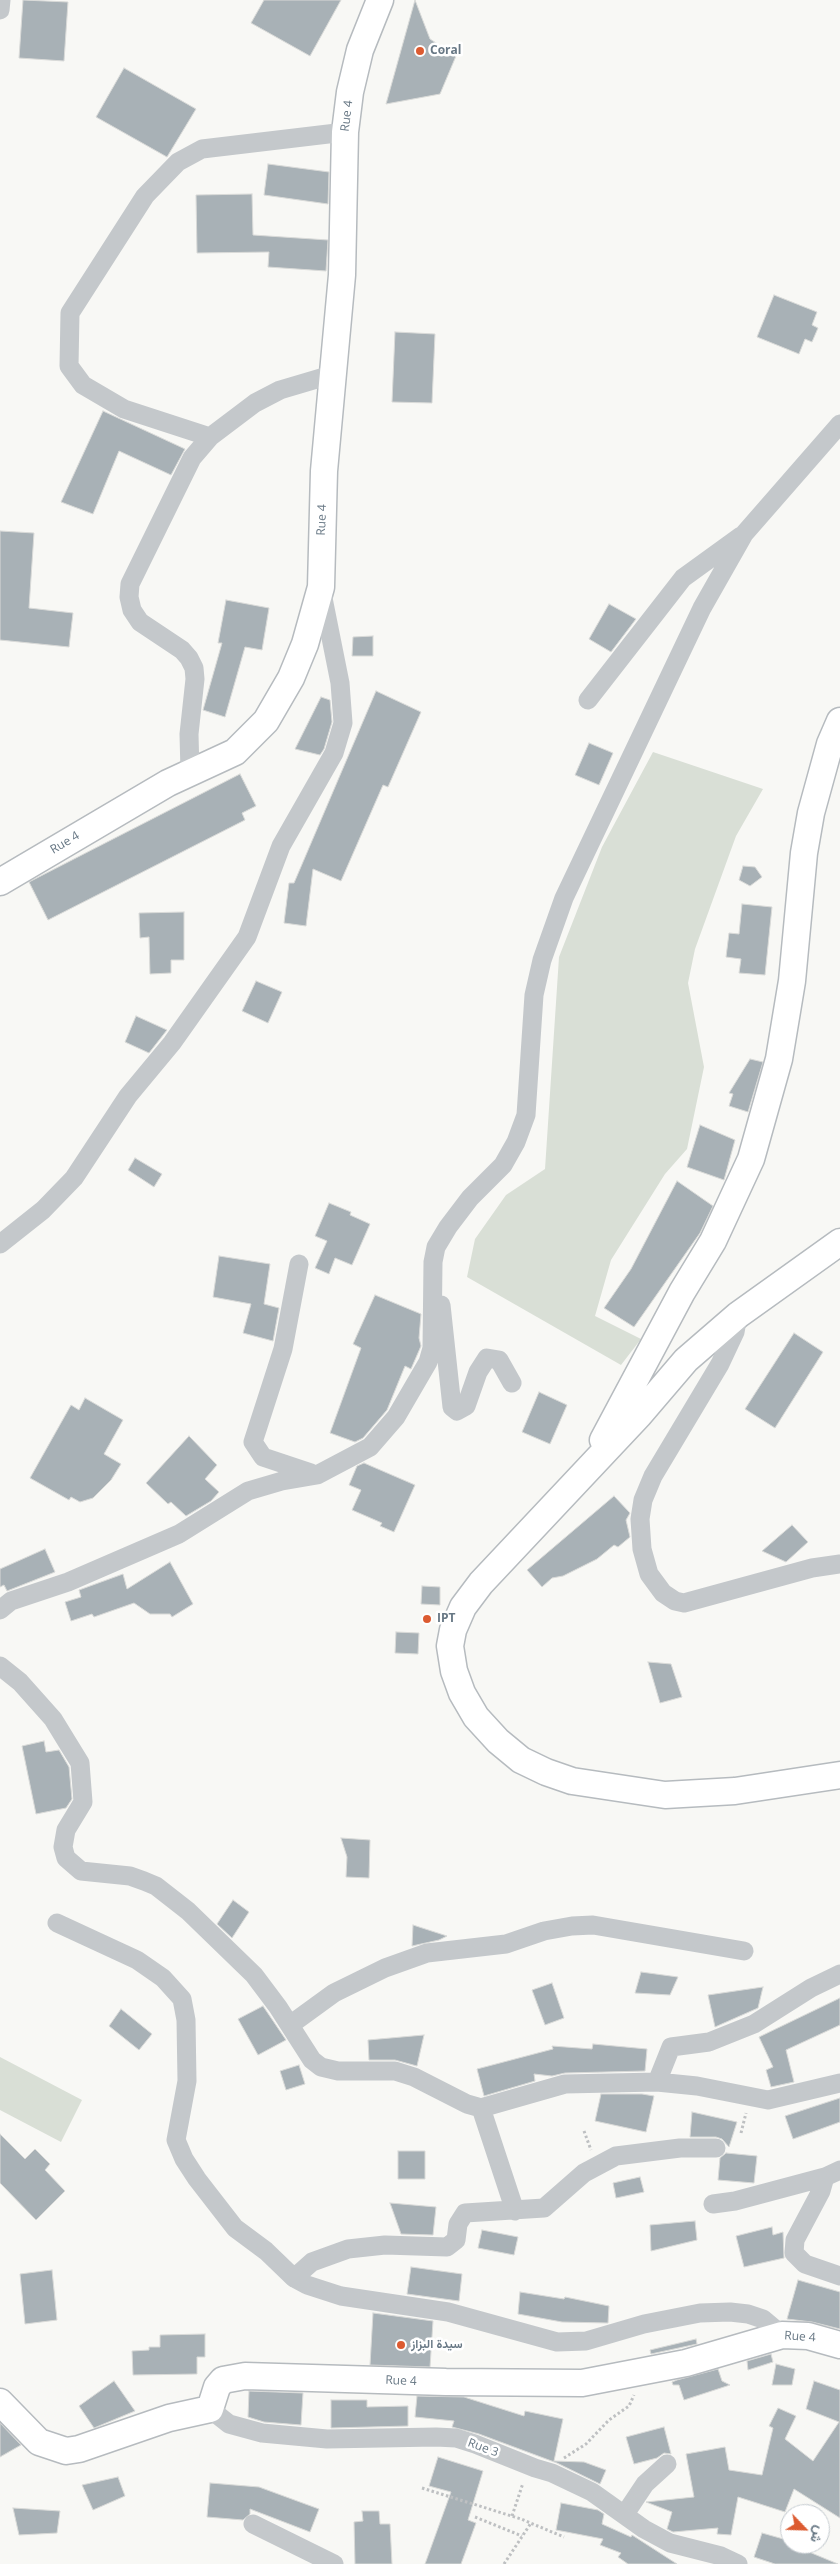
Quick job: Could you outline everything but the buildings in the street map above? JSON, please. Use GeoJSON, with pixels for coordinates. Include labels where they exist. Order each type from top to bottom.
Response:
{"type":"FeatureCollection","features":[{"type":"Feature","properties":{"kind":"street"},"geometry":{"type":"LineString","coordinates":[[0,10],[1,0]]}},
{"type":"Feature","properties":{"kind":"street","name":"Rue 4"},"geometry":{"type":"LineString","coordinates":[[0,882],[190,772],[235,752],[266,721],[279,702],[299,659],[320,587],[324,471],[342,275],[344,132],[350,92],[360,50],[380,0]]}},
{"type":"Feature","properties":{"kind":"street"},"geometry":{"type":"LineString","coordinates":[[210,437],[124,409],[83,385],[69,366],[70,314],[145,196],[178,162],[202,149],[344,132]]}},
{"type":"Feature","properties":{"kind":"street"},"geometry":{"type":"LineString","coordinates":[[190,772],[188,734],[195,678],[194,668],[182,650],[140,622],[132,610],[129,597],[130,584],[192,458],[210,437],[232,418],[263,398],[306,380],[334,374]]}},
{"type":"Feature","properties":{"kind":"street"},"geometry":{"type":"LineString","coordinates":[[0,1610],[11,1601],[68,1582],[179,1534],[248,1491],[282,1481],[317,1475],[370,1447],[396,1417],[428,1362],[432,1348],[433,1262],[436,1248],[448,1226],[470,1198],[503,1165],[516,1142],[526,1115],[534,995],[542,960],[564,898],[702,608],[744,534],[840,424]]}},
{"type":"Feature","properties":{"kind":"street"},"geometry":{"type":"LineString","coordinates":[[588,700],[683,578],[744,534]]}},
{"type":"Feature","properties":{"kind":"street"},"geometry":{"type":"LineString","coordinates":[[0,1244],[43,1210],[74,1178],[128,1096],[172,1043],[247,937],[281,846],[334,753],[343,723],[340,683],[320,587]]}},
{"type":"Feature","properties":{"kind":"street"},"geometry":{"type":"LineString","coordinates":[[584,1474],[682,1292],[713,1241],[751,1159],[779,1059],[792,981],[804,853],[837,738]]}},
{"type":"Feature","properties":{"kind":"street"},"geometry":{"type":"LineString","coordinates":[[840,1242],[738,1315],[686,1360],[584,1474],[481,1583],[463,1607],[453,1630],[450,1646],[454,1671],[462,1693],[476,1717],[498,1741],[521,1760],[546,1772],[572,1781],[665,1795],[694,1795],[735,1791],[840,1775]]}},
{"type":"Feature","properties":{"kind":"street"},"geometry":{"type":"LineString","coordinates":[[433,1262],[445,1331],[452,1407],[458,1411],[466,1406],[478,1372],[487,1358],[499,1360],[512,1383]]}},
{"type":"Feature","properties":{"kind":"street"},"geometry":{"type":"LineString","coordinates":[[299,1264],[283,1348],[253,1442],[258,1453],[269,1461],[317,1475]]}},
{"type":"Feature","properties":{"kind":"street"},"geometry":{"type":"LineString","coordinates":[[738,1315],[735,1332],[720,1364],[652,1476],[642,1500],[640,1519],[642,1549],[649,1574],[664,1593],[675,1601],[684,1603],[812,1568],[840,1564]]}},
{"type":"Feature","properties":{"kind":"street"},"geometry":{"type":"LineString","coordinates":[[0,1666],[20,1682],[53,1719],[80,1763],[84,1802],[66,1830],[63,1847],[66,1858],[81,1871],[130,1876],[156,1886],[188,1911],[254,1975],[290,2025],[312,2060],[321,2067],[338,2071],[394,2071],[414,2077],[467,2104],[481,2108],[565,2084],[657,2082],[697,2086],[768,2100],[840,2083]]}},
{"type":"Feature","properties":{"kind":"street"},"geometry":{"type":"LineString","coordinates":[[57,1923],[137,1960],[163,1978],[182,1999],[186,2020],[187,2081],[176,2140],[184,2159],[197,2180],[235,2228],[266,2251],[294,2278],[307,2285],[341,2296],[448,2312],[557,2342],[586,2341],[644,2324],[700,2313],[730,2312],[748,2314],[763,2319],[782,2335]]}},
{"type":"Feature","properties":{"kind":"street"},"geometry":{"type":"LineString","coordinates":[[290,2025],[334,1993],[385,1968],[426,1953],[506,1944],[544,1931],[572,1926],[593,1925],[744,1951]]}},
{"type":"Feature","properties":{"kind":"street"},"geometry":{"type":"LineString","coordinates":[[657,2082],[671,2047],[709,2042],[754,2024],[811,1988],[840,1974]]}},
{"type":"Feature","properties":{"kind":"street"},"geometry":{"type":"LineString","coordinates":[[481,2108],[515,2212]]}},
{"type":"Feature","properties":{"kind":"street"},"geometry":{"type":"LineString","coordinates":[[294,2278],[312,2262],[348,2249],[385,2245],[448,2247],[456,2240],[458,2224],[464,2213],[515,2212],[544,2208],[584,2173],[616,2156],[680,2148],[716,2148]]}},
{"type":"Feature","properties":{"kind":"street"},"geometry":{"type":"LineString","coordinates":[[713,2204],[735,2201],[833,2173]]}},
{"type":"Feature","properties":{"kind":"street"},"geometry":{"type":"LineString","coordinates":[[833,2173],[821,2191],[795,2240],[794,2253],[805,2264],[840,2276]]}},
{"type":"Feature","properties":{"kind":"street","name":"Rue 4"},"geometry":{"type":"LineString","coordinates":[[210,2409],[217,2387],[223,2380],[246,2376],[446,2382],[582,2383],[686,2363],[782,2335],[808,2336],[840,2345]]}},
{"type":"Feature","properties":{"kind":"street"},"geometry":{"type":"LineString","coordinates":[[0,2402],[39,2442],[66,2450],[79,2449],[169,2418],[210,2409]]}},
{"type":"Feature","properties":{"kind":"street","name":"Rue 3"},"geometry":{"type":"LineString","coordinates":[[210,2409],[229,2424],[262,2433],[327,2439],[456,2438],[535,2468],[552,2472],[592,2492],[644,2529],[670,2542],[721,2556],[738,2564]]}},
{"type":"Feature","properties":{"kind":"street"},"geometry":{"type":"LineString","coordinates":[[625,2514],[645,2484],[667,2464]]}},
{"type":"Feature","properties":{"kind":"street"},"geometry":{"type":"LineString","coordinates":[[253,2524],[334,2564]]}},
{"type":"Feature","properties":{"kind":"path"},"geometry":{"type":"LineString","coordinates":[[572,2454],[586,2444],[609,2420],[629,2406],[634,2392],[627,2394]]}},
{"type":"Feature","properties":{"kind":"path"},"geometry":{"type":"LineString","coordinates":[[512,2516],[526,2476]]}},
{"type":"Feature","properties":{"kind":"path"},"geometry":{"type":"LineString","coordinates":[[422,2488],[512,2516],[564,2536]]}},
{"type":"Feature","properties":{"kind":"path"},"geometry":{"type":"LineString","coordinates":[[475,2517],[522,2536]]}},
{"type":"Feature","properties":{"kind":"path"},"geometry":{"type":"LineString","coordinates":[[504,2564],[531,2523]]}},
{"type":"Feature","properties":{"kind":"shaded area"},"geometry":{"type":"Polygon","coordinates":[[[653,752],[763,789],[736,836],[695,949],[688,983],[704,1067],[687,1149],[665,1174],[611,1260],[595,1316],[641,1339],[621,1365],[467,1277],[475,1239],[506,1195],[545,1169],[559,957],[602,847],[653,752]]]}},
{"type":"Feature","properties":{"kind":"shaded area"},"geometry":{"type":"Polygon","coordinates":[[[0,2057],[82,2100],[61,2142],[0,2110],[0,2057]]]}},
{"type":"Feature","properties":{"kind":"place","name":"Coral"},"geometry":{"type":"Point","coordinates":[420,51]}},
{"type":"Feature","properties":{"kind":"place","name":"IPT"},"geometry":{"type":"Point","coordinates":[427,1619]}},
{"type":"Feature","properties":{"kind":"place","name":"سيدة البزاز"},"geometry":{"type":"Point","coordinates":[401,2345]}}]}
